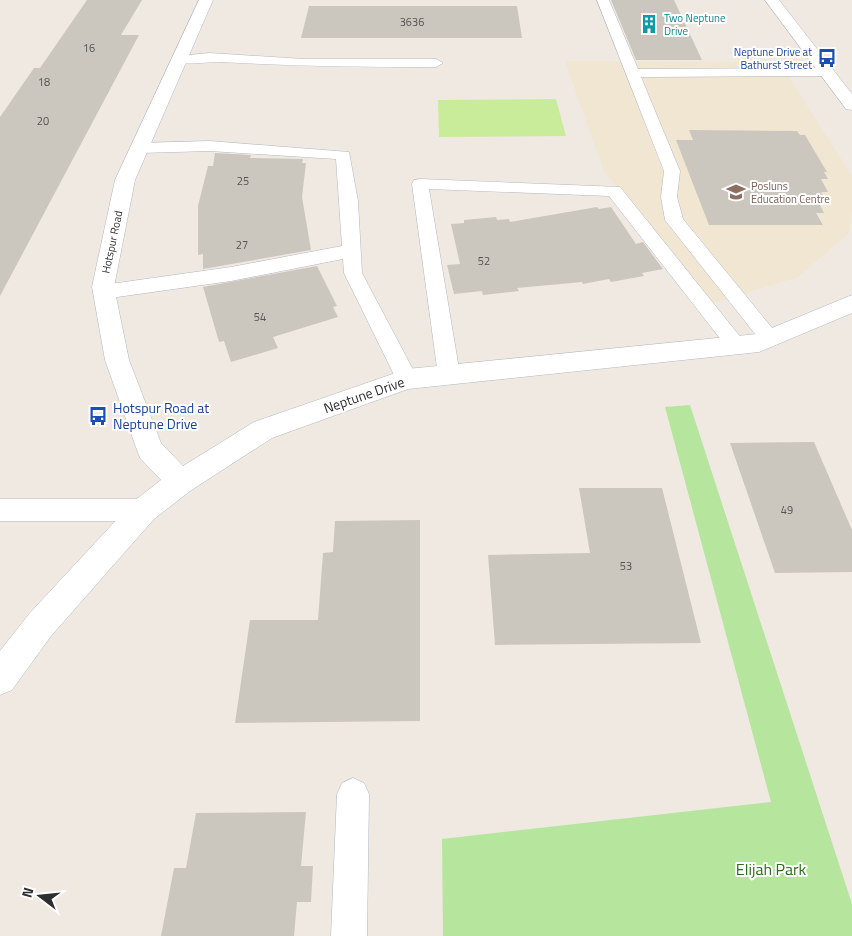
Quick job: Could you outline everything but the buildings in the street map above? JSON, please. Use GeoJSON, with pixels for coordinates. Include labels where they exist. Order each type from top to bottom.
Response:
{"type":"FeatureCollection","features":[{"type":"Feature","properties":{"kind":"street","name":"Hotspur Road"},"geometry":{"type":"LineString","coordinates":[[180,482],[150,450],[117,360],[103,292],[125,180],[206,0]]}},
{"type":"Feature","properties":{"kind":"street"},"geometry":{"type":"LineString","coordinates":[[772,0],[852,105]]}},
{"type":"Feature","properties":{"kind":"street","name":"Neptune Drive"},"geometry":{"type":"LineString","coordinates":[[0,678],[40,624],[144,510],[180,482],[263,430],[407,379],[759,343],[833,313],[852,303]]}},
{"type":"Feature","properties":{"kind":"lane"},"geometry":{"type":"LineString","coordinates":[[603,0],[672,171],[668,197],[674,220],[770,339]]}},
{"type":"Feature","properties":{"kind":"lane"},"geometry":{"type":"LineString","coordinates":[[180,60],[209,57],[304,63],[436,62]]}},
{"type":"Feature","properties":{"kind":"lane"},"geometry":{"type":"LineString","coordinates":[[632,73],[827,72]]}},
{"type":"Feature","properties":{"kind":"lane"},"geometry":{"type":"LineString","coordinates":[[140,148],[210,146],[343,155],[349,201],[353,273],[407,379]]}},
{"type":"Feature","properties":{"kind":"lane"},"geometry":{"type":"LineString","coordinates":[[449,375],[420,184],[614,191],[736,344]]}},
{"type":"Feature","properties":{"kind":"lane"},"geometry":{"type":"LineString","coordinates":[[103,292],[231,274],[351,251]]}},
{"type":"Feature","properties":{"kind":"lane"},"geometry":{"type":"LineString","coordinates":[[0,510],[144,510]]}},
{"type":"Feature","properties":{"kind":"lane"},"geometry":{"type":"LineString","coordinates":[[349,936],[354,794]]}},
{"type":"Feature","properties":{"kind":"shaded area","name":"Posluns Education Centre"},"geometry":{"type":"Polygon","coordinates":[[[565,61],[779,62],[852,176],[852,208],[849,233],[798,277],[705,305],[603,169],[565,61]]]}},
{"type":"Feature","properties":{"kind":"green space"},"geometry":{"type":"Polygon","coordinates":[[[556,99],[566,136],[439,137],[438,100],[556,99]]]}},
{"type":"Feature","properties":{"kind":"green space","name":"Elijah Park"},"geometry":{"type":"Polygon","coordinates":[[[690,405],[852,904],[852,936],[443,936],[442,839],[771,802],[665,407],[690,405]]]}},
{"type":"Feature","properties":{"kind":"place","name":"Two Neptune Drive"},"geometry":{"type":"Point","coordinates":[649,24]}},
{"type":"Feature","properties":{"kind":"place","name":"Neptune Drive at Bathurst Street"},"geometry":{"type":"Point","coordinates":[827,58]}},
{"type":"Feature","properties":{"kind":"place","name":"Posluns Education Centre"},"geometry":{"type":"Point","coordinates":[736,192]}},
{"type":"Feature","properties":{"kind":"place","name":"Hotspur Road at Neptune Drive"},"geometry":{"type":"Point","coordinates":[98,416]}}]}
